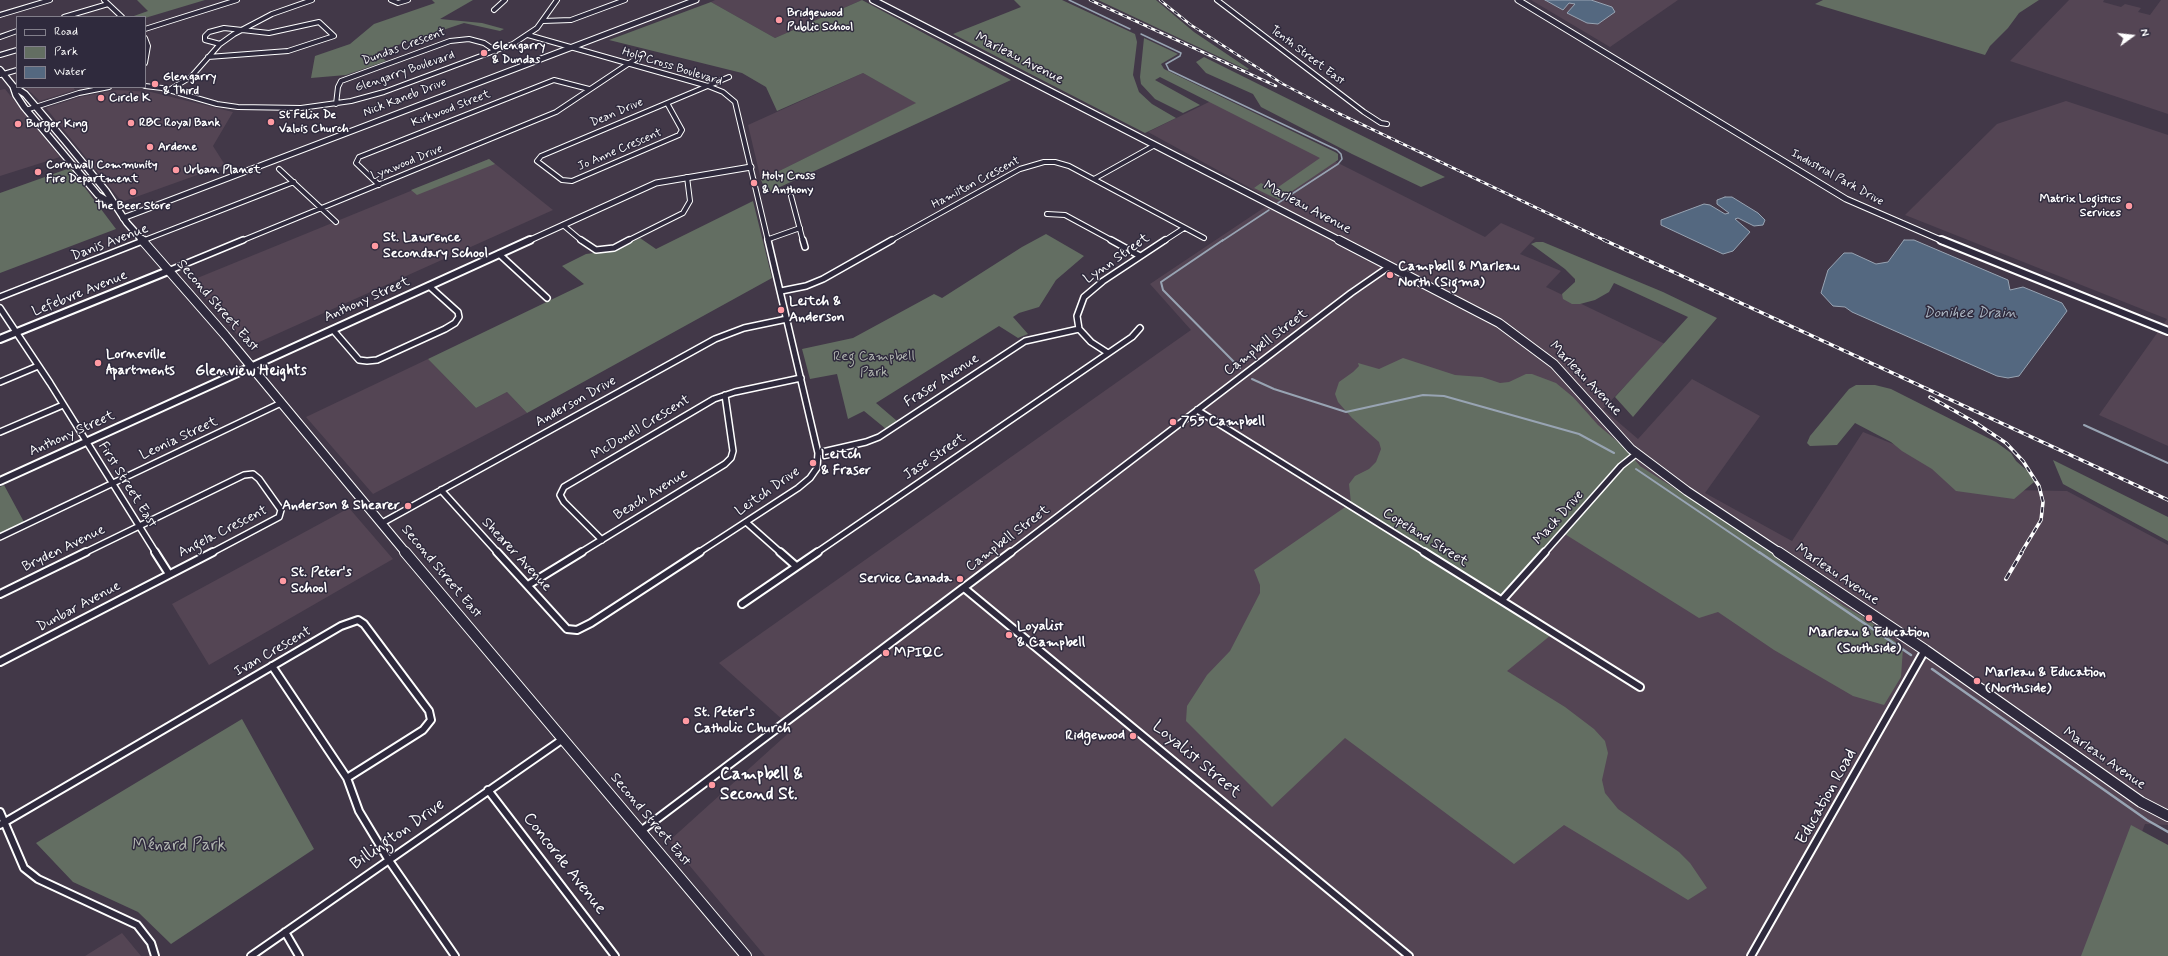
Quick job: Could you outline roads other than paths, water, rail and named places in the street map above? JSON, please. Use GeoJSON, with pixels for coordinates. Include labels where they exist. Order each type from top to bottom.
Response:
{"type":"FeatureCollection","features":[{"type":"Feature","properties":{"kind":"main road","name":"Marleau Avenue"},"geometry":{"type":"LineString","coordinates":[[873,0],[1499,323],[1537,349],[1570,379],[1636,454],[1687,492],[1925,650],[2141,802],[2168,816]]}},
{"type":"Feature","properties":{"kind":"main road","name":"Second Street East"},"geometry":{"type":"LineString","coordinates":[[1,73],[13,86],[25,94],[106,191],[122,216],[143,242],[250,366],[746,956]]}},
{"type":"Feature","properties":{"kind":"main road","name":"Second Street East"},"geometry":{"type":"LineString","coordinates":[[13,86],[16,95],[26,110],[98,195],[115,206]]}},
{"type":"Feature","properties":{"kind":"street"},"geometry":{"type":"LineString","coordinates":[[0,15],[50,0]]}},
{"type":"Feature","properties":{"kind":"street"},"geometry":{"type":"LineString","coordinates":[[104,0],[121,16]]}},
{"type":"Feature","properties":{"kind":"street"},"geometry":{"type":"LineString","coordinates":[[146,29],[237,0]]}},
{"type":"Feature","properties":{"kind":"street"},"geometry":{"type":"LineString","coordinates":[[169,90],[191,76],[220,44],[242,29],[272,14],[312,0]]}},
{"type":"Feature","properties":{"kind":"street"},"geometry":{"type":"LineString","coordinates":[[391,0],[398,3],[408,0]]}},
{"type":"Feature","properties":{"kind":"street"},"geometry":{"type":"LineString","coordinates":[[494,10],[505,0]]}},
{"type":"Feature","properties":{"kind":"street","name":"Glengarry Boulevard"},"geometry":{"type":"LineString","coordinates":[[146,86],[169,90],[207,102],[233,106],[301,108],[336,104],[380,94],[496,51],[528,35],[543,21],[557,0]]}},
{"type":"Feature","properties":{"kind":"street"},"geometry":{"type":"LineString","coordinates":[[543,21],[571,20],[625,0]]}},
{"type":"Feature","properties":{"kind":"street","name":"Nick Kaneb Drive"},"geometry":{"type":"LineString","coordinates":[[122,216],[688,0]]}},
{"type":"Feature","properties":{"kind":"street","name":"Nick Kaneb Drive"},"geometry":{"type":"LineString","coordinates":[[567,47],[696,0]]}},
{"type":"Feature","properties":{"kind":"street","name":"Tenth Street East"},"geometry":{"type":"LineString","coordinates":[[1217,0],[1364,112],[1381,123],[1387,124]]}},
{"type":"Feature","properties":{"kind":"street","name":"Industrial Park Drive"},"geometry":{"type":"LineString","coordinates":[[1518,0],[1846,199],[1904,225],[2168,331]]}},
{"type":"Feature","properties":{"kind":"street"},"geometry":{"type":"LineString","coordinates":[[67,16],[108,4]]}},
{"type":"Feature","properties":{"kind":"street"},"geometry":{"type":"LineString","coordinates":[[208,57],[281,52],[303,47],[334,36],[319,22],[274,33],[259,33],[242,29],[224,28],[209,32],[204,38],[208,41],[220,44]]}},
{"type":"Feature","properties":{"kind":"street"},"geometry":{"type":"LineString","coordinates":[[0,37],[16,32]]}},
{"type":"Feature","properties":{"kind":"street","name":"Holy Cross Boulevard"},"geometry":{"type":"LineString","coordinates":[[528,35],[708,86],[723,92],[736,102],[781,292]]}},
{"type":"Feature","properties":{"kind":"street","name":"Dundas Crescent"},"geometry":{"type":"LineString","coordinates":[[336,104],[338,87],[341,81],[450,41],[460,38],[469,39],[484,44],[496,51]]}},
{"type":"Feature","properties":{"kind":"street"},"geometry":{"type":"LineString","coordinates":[[146,40],[148,45],[148,55],[146,60]]}},
{"type":"Feature","properties":{"kind":"street"},"geometry":{"type":"LineString","coordinates":[[0,56],[16,50]]}},
{"type":"Feature","properties":{"kind":"street","name":"Lynwood Drive"},"geometry":{"type":"LineString","coordinates":[[168,271],[556,112],[643,54]]}},
{"type":"Feature","properties":{"kind":"street"},"geometry":{"type":"LineString","coordinates":[[1,73],[16,70]]}},
{"type":"Feature","properties":{"kind":"street","name":"Dean Drive"},"geometry":{"type":"LineString","coordinates":[[538,161],[538,158],[541,156],[729,77]]}},
{"type":"Feature","properties":{"kind":"street","name":"Kirkwood Street"},"geometry":{"type":"LineString","coordinates":[[379,185],[356,163],[359,157],[546,82],[554,80],[589,89]]}},
{"type":"Feature","properties":{"kind":"street"},"geometry":{"type":"LineString","coordinates":[[26,110],[79,93],[104,88]]}},
{"type":"Feature","properties":{"kind":"street","name":"Jo Anne Crescent"},"geometry":{"type":"LineString","coordinates":[[538,161],[561,180],[573,181],[679,135],[682,130],[666,103]]}},
{"type":"Feature","properties":{"kind":"street"},"geometry":{"type":"LineString","coordinates":[[1094,179],[1155,145]]}},
{"type":"Feature","properties":{"kind":"street","name":"Hamilton Crescent"},"geometry":{"type":"LineString","coordinates":[[781,292],[806,286],[823,279],[1027,167],[1044,162],[1055,162],[1069,166],[1204,238]]}},
{"type":"Feature","properties":{"kind":"street","name":"Anthony Street"},"geometry":{"type":"LineString","coordinates":[[0,480],[656,183],[752,166]]}},
{"type":"Feature","properties":{"kind":"street"},"geometry":{"type":"LineString","coordinates":[[279,169],[336,222]]}},
{"type":"Feature","properties":{"kind":"street"},"geometry":{"type":"LineString","coordinates":[[563,224],[589,247],[596,250],[614,248],[683,213],[690,201],[687,177]]}},
{"type":"Feature","properties":{"kind":"street","name":"Danis Avenue"},"geometry":{"type":"LineString","coordinates":[[0,297],[294,182]]}},
{"type":"Feature","properties":{"kind":"street"},"geometry":{"type":"LineString","coordinates":[[792,196],[805,247]]}},
{"type":"Feature","properties":{"kind":"street"},"geometry":{"type":"LineString","coordinates":[[1047,214],[1065,215],[1140,256]]}},
{"type":"Feature","properties":{"kind":"street"},"geometry":{"type":"LineString","coordinates":[[769,239],[800,228]]}},
{"type":"Feature","properties":{"kind":"street","name":"Lynn Street"},"geometry":{"type":"LineString","coordinates":[[1079,329],[1077,316],[1084,296],[1140,256],[1184,228]]}},
{"type":"Feature","properties":{"kind":"street"},"geometry":{"type":"LineString","coordinates":[[499,254],[547,298]]}},
{"type":"Feature","properties":{"kind":"street","name":"Campbell Street"},"geometry":{"type":"LineString","coordinates":[[641,831],[964,588],[1351,293],[1390,266]]}},
{"type":"Feature","properties":{"kind":"street","name":"Lefebvre Avenue"},"geometry":{"type":"LineString","coordinates":[[0,339],[168,271]]}},
{"type":"Feature","properties":{"kind":"street"},"geometry":{"type":"LineString","coordinates":[[333,330],[359,360],[377,360],[450,326],[459,317],[458,312],[429,286]]}},
{"type":"Feature","properties":{"kind":"street","name":"Leitch Drive"},"geometry":{"type":"LineString","coordinates":[[577,630],[591,623],[746,522],[810,478],[817,468],[818,453],[781,292]]}},
{"type":"Feature","properties":{"kind":"street","name":"First Street East"},"geometry":{"type":"LineString","coordinates":[[0,308],[169,574]]}},
{"type":"Feature","properties":{"kind":"street","name":"Anderson Drive"},"geometry":{"type":"LineString","coordinates":[[382,523],[714,338],[744,328],[787,319]]}},
{"type":"Feature","properties":{"kind":"street","name":"Jase Street"},"geometry":{"type":"LineString","coordinates":[[742,604],[1132,337],[1140,328]]}},
{"type":"Feature","properties":{"kind":"street"},"geometry":{"type":"LineString","coordinates":[[1079,329],[1091,342],[1108,353]]}},
{"type":"Feature","properties":{"kind":"street","name":"Fraser Avenue"},"geometry":{"type":"LineString","coordinates":[[818,453],[866,442],[879,437],[1026,341],[1079,329]]}},
{"type":"Feature","properties":{"kind":"street"},"geometry":{"type":"LineString","coordinates":[[0,382],[38,366]]}},
{"type":"Feature","properties":{"kind":"street","name":"McDonell Crescent"},"geometry":{"type":"LineString","coordinates":[[602,540],[564,502],[560,495],[564,487],[708,402],[725,395],[801,378]]}},
{"type":"Feature","properties":{"kind":"street","name":"Beach Avenue"},"geometry":{"type":"LineString","coordinates":[[528,585],[725,464],[731,458],[733,451],[725,395]]}},
{"type":"Feature","properties":{"kind":"street","name":"Leonia Street"},"geometry":{"type":"LineString","coordinates":[[0,537],[281,403]]}},
{"type":"Feature","properties":{"kind":"street"},"geometry":{"type":"LineString","coordinates":[[0,432],[62,405]]}},
{"type":"Feature","properties":{"kind":"street","name":"Copeland Street"},"geometry":{"type":"LineString","coordinates":[[1197,410],[1640,687]]}},
{"type":"Feature","properties":{"kind":"street","name":"Mack Drive"},"geometry":{"type":"LineString","coordinates":[[1502,600],[1621,466],[1636,454]]}},
{"type":"Feature","properties":{"kind":"street","name":"Angela Crescent"},"geometry":{"type":"LineString","coordinates":[[139,526],[244,474],[253,474],[259,479],[281,510],[279,517],[269,523],[169,574]]}},
{"type":"Feature","properties":{"kind":"street","name":"Shearer Avenue"},"geometry":{"type":"LineString","coordinates":[[441,490],[567,629],[577,630]]}},
{"type":"Feature","properties":{"kind":"street"},"geometry":{"type":"LineString","coordinates":[[746,522],[796,566]]}},
{"type":"Feature","properties":{"kind":"street","name":"Bryden Avenue"},"geometry":{"type":"LineString","coordinates":[[0,594],[139,526]]}},
{"type":"Feature","properties":{"kind":"street","name":"Dunbar Avenue"},"geometry":{"type":"LineString","coordinates":[[0,662],[169,574]]}},
{"type":"Feature","properties":{"kind":"street","name":"Loyalist Street"},"geometry":{"type":"LineString","coordinates":[[964,588],[1408,956]]}},
{"type":"Feature","properties":{"kind":"street","name":"Ivan Crescent"},"geometry":{"type":"LineString","coordinates":[[2,823],[341,626],[358,620],[364,624],[429,711],[430,720],[423,730],[347,778]]}},
{"type":"Feature","properties":{"kind":"street","name":"Education Road"},"geometry":{"type":"LineString","coordinates":[[1751,956],[1925,650]]}},
{"type":"Feature","properties":{"kind":"street"},"geometry":{"type":"LineString","coordinates":[[272,666],[347,778],[359,811],[388,859],[456,956]]}},
{"type":"Feature","properties":{"kind":"street","name":"Billington Drive"},"geometry":{"type":"LineString","coordinates":[[251,956],[388,859],[563,739]]}},
{"type":"Feature","properties":{"kind":"street","name":"Concorde Avenue"},"geometry":{"type":"LineString","coordinates":[[488,790],[616,956]]}},
{"type":"Feature","properties":{"kind":"street"},"geometry":{"type":"LineString","coordinates":[[0,812],[2,823],[24,868],[38,879],[138,925],[151,942],[155,956]]}},
{"type":"Feature","properties":{"kind":"street"},"geometry":{"type":"LineString","coordinates":[[285,932],[299,956]]}},
{"type":"Feature","properties":{"kind":"water"},"geometry":{"type":"Polygon","coordinates":[[[1545,0],[1591,0],[1612,7],[1615,12],[1598,24],[1587,23],[1567,13],[1575,4],[1569,3],[1563,10],[1545,0]]]}},
{"type":"Feature","properties":{"kind":"water"},"geometry":{"type":"Polygon","coordinates":[[[1725,197],[1732,197],[1758,213],[1765,220],[1763,225],[1754,226],[1738,218],[1735,219],[1750,232],[1733,251],[1723,254],[1661,225],[1661,220],[1704,204],[1710,205],[1725,214],[1729,213],[1717,204],[1717,200],[1725,197]]]}},
{"type":"Feature","properties":{"kind":"water","name":"Donihee Drain"},"geometry":{"type":"Polygon","coordinates":[[[1904,240],[1914,240],[2008,280],[2010,290],[2023,287],[2062,303],[2067,311],[2019,376],[2008,378],[1997,376],[1852,312],[1845,307],[1833,306],[1821,293],[1828,270],[1844,253],[1852,253],[1876,264],[1888,262],[1904,240]]]}},
{"type":"Feature","properties":{"kind":"waterway"},"geometry":{"type":"LineString","coordinates":[[1069,0],[1130,29]]}},
{"type":"Feature","properties":{"kind":"waterway"},"geometry":{"type":"LineString","coordinates":[[1141,34],[1181,53],[1180,56],[1166,64],[1169,70],[1337,150],[1341,154],[1342,159],[1338,164],[1278,203]]}},
{"type":"Feature","properties":{"kind":"waterway"},"geometry":{"type":"LineString","coordinates":[[1222,241],[1269,210]]}},
{"type":"Feature","properties":{"kind":"waterway"},"geometry":{"type":"LineString","coordinates":[[1223,240],[1161,282],[1163,290],[1240,368]]}},
{"type":"Feature","properties":{"kind":"waterway"},"geometry":{"type":"LineString","coordinates":[[1252,379],[1274,389],[1346,412],[1423,395],[1444,396],[1579,434],[1614,453]]}},
{"type":"Feature","properties":{"kind":"waterway"},"geometry":{"type":"LineString","coordinates":[[2084,425],[2168,463]]}},
{"type":"Feature","properties":{"kind":"waterway"},"geometry":{"type":"LineString","coordinates":[[1636,469],[1760,553]]}},
{"type":"Feature","properties":{"kind":"waterway"},"geometry":{"type":"LineString","coordinates":[[1759,552],[1911,655]]}},
{"type":"Feature","properties":{"kind":"waterway"},"geometry":{"type":"LineString","coordinates":[[1932,669],[2147,820],[2168,832]]}},
{"type":"Feature","properties":{"kind":"railway"},"geometry":{"type":"LineString","coordinates":[[1090,0],[1276,86]]}},
{"type":"Feature","properties":{"kind":"railway"},"geometry":{"type":"LineString","coordinates":[[1160,0],[1191,25],[1283,84],[1338,113],[1606,241]]}},
{"type":"Feature","properties":{"kind":"railway"},"geometry":{"type":"LineString","coordinates":[[1604,240],[2168,500]]}},
{"type":"Feature","properties":{"kind":"railway"},"geometry":{"type":"LineString","coordinates":[[1930,397],[1976,423],[2006,443],[2023,461],[2039,486],[2043,502],[2041,520],[2021,553]]}},
{"type":"Feature","properties":{"kind":"railway"},"geometry":{"type":"LineString","coordinates":[[2006,579],[2022,552]]}},
{"type":"Feature","properties":{"kind":"place","name":"Bridgewood Public School"},"geometry":{"type":"Point","coordinates":[779,20]}},
{"type":"Feature","properties":{"kind":"place","name":"Glengarry & Dundas"},"geometry":{"type":"Point","coordinates":[484,53]}},
{"type":"Feature","properties":{"kind":"place","name":"Glengarry & Third"},"geometry":{"type":"Point","coordinates":[155,84]}},
{"type":"Feature","properties":{"kind":"place","name":"Circle K"},"geometry":{"type":"Point","coordinates":[101,98]}},
{"type":"Feature","properties":{"kind":"place","name":"St Felix De Valois Church"},"geometry":{"type":"Point","coordinates":[271,122]}},
{"type":"Feature","properties":{"kind":"place","name":"RBC Royal Bank"},"geometry":{"type":"Point","coordinates":[131,123]}},
{"type":"Feature","properties":{"kind":"place","name":"Burger King"},"geometry":{"type":"Point","coordinates":[18,124]}},
{"type":"Feature","properties":{"kind":"place","name":"Ardene"},"geometry":{"type":"Point","coordinates":[150,147]}},
{"type":"Feature","properties":{"kind":"place","name":"Urban Planet"},"geometry":{"type":"Point","coordinates":[176,170]}},
{"type":"Feature","properties":{"kind":"place","name":"Cornwall Community Fire Department"},"geometry":{"type":"Point","coordinates":[38,172]}},
{"type":"Feature","properties":{"kind":"place","name":"Holy Cross & Anthony"},"geometry":{"type":"Point","coordinates":[754,183]}},
{"type":"Feature","properties":{"kind":"place","name":"The Beer Store"},"geometry":{"type":"Point","coordinates":[133,192]}},
{"type":"Feature","properties":{"kind":"place","name":"Matrix Logistics Services"},"geometry":{"type":"Point","coordinates":[2129,206]}},
{"type":"Feature","properties":{"kind":"place","name":"St. Lawrence Secondary School"},"geometry":{"type":"Point","coordinates":[375,246]}},
{"type":"Feature","properties":{"kind":"place","name":"Campbell & Marleau North (Sigma)"},"geometry":{"type":"Point","coordinates":[1390,275]}},
{"type":"Feature","properties":{"kind":"place","name":"Leitch & Anderson"},"geometry":{"type":"Point","coordinates":[781,310]}},
{"type":"Feature","properties":{"kind":"place","name":"Lorneville Apartments"},"geometry":{"type":"Point","coordinates":[98,363]}},
{"type":"Feature","properties":{"kind":"place","name":"755 Campbell"},"geometry":{"type":"Point","coordinates":[1173,422]}},
{"type":"Feature","properties":{"kind":"place","name":"Leitch & Fraser"},"geometry":{"type":"Point","coordinates":[813,463]}},
{"type":"Feature","properties":{"kind":"place","name":"Anderson & Shearer"},"geometry":{"type":"Point","coordinates":[408,506]}},
{"type":"Feature","properties":{"kind":"place","name":"Service Canada"},"geometry":{"type":"Point","coordinates":[960,579]}},
{"type":"Feature","properties":{"kind":"place","name":"St. Peter's School"},"geometry":{"type":"Point","coordinates":[283,581]}},
{"type":"Feature","properties":{"kind":"place","name":"Marleau & Education (Southside)"},"geometry":{"type":"Point","coordinates":[1869,618]}},
{"type":"Feature","properties":{"kind":"place","name":"Loyalist & Campbell"},"geometry":{"type":"Point","coordinates":[1009,635]}},
{"type":"Feature","properties":{"kind":"place","name":"MPIQC"},"geometry":{"type":"Point","coordinates":[886,653]}},
{"type":"Feature","properties":{"kind":"place","name":"Marleau & Education (Northside)"},"geometry":{"type":"Point","coordinates":[1977,681]}},
{"type":"Feature","properties":{"kind":"place","name":"St. Peter's Catholic Church"},"geometry":{"type":"Point","coordinates":[686,721]}},
{"type":"Feature","properties":{"kind":"place","name":"Ridgewood"},"geometry":{"type":"Point","coordinates":[1133,736]}},
{"type":"Feature","properties":{"kind":"place","name":"Campbell & Second St."},"geometry":{"type":"Point","coordinates":[712,785]}},
{"type":"Feature","properties":{"kind":"district","name":"Glenview Heights"},"geometry":{"type":"Point","coordinates":[251,372]}},
{"type":"Feature","properties":{"kind":"park label","name":"Reg Campbell Park"},"geometry":{"type":"Point","coordinates":[874,366]}},
{"type":"Feature","properties":{"kind":"park label","name":"Ménard Park"},"geometry":{"type":"Point","coordinates":[179,846]}}]}
